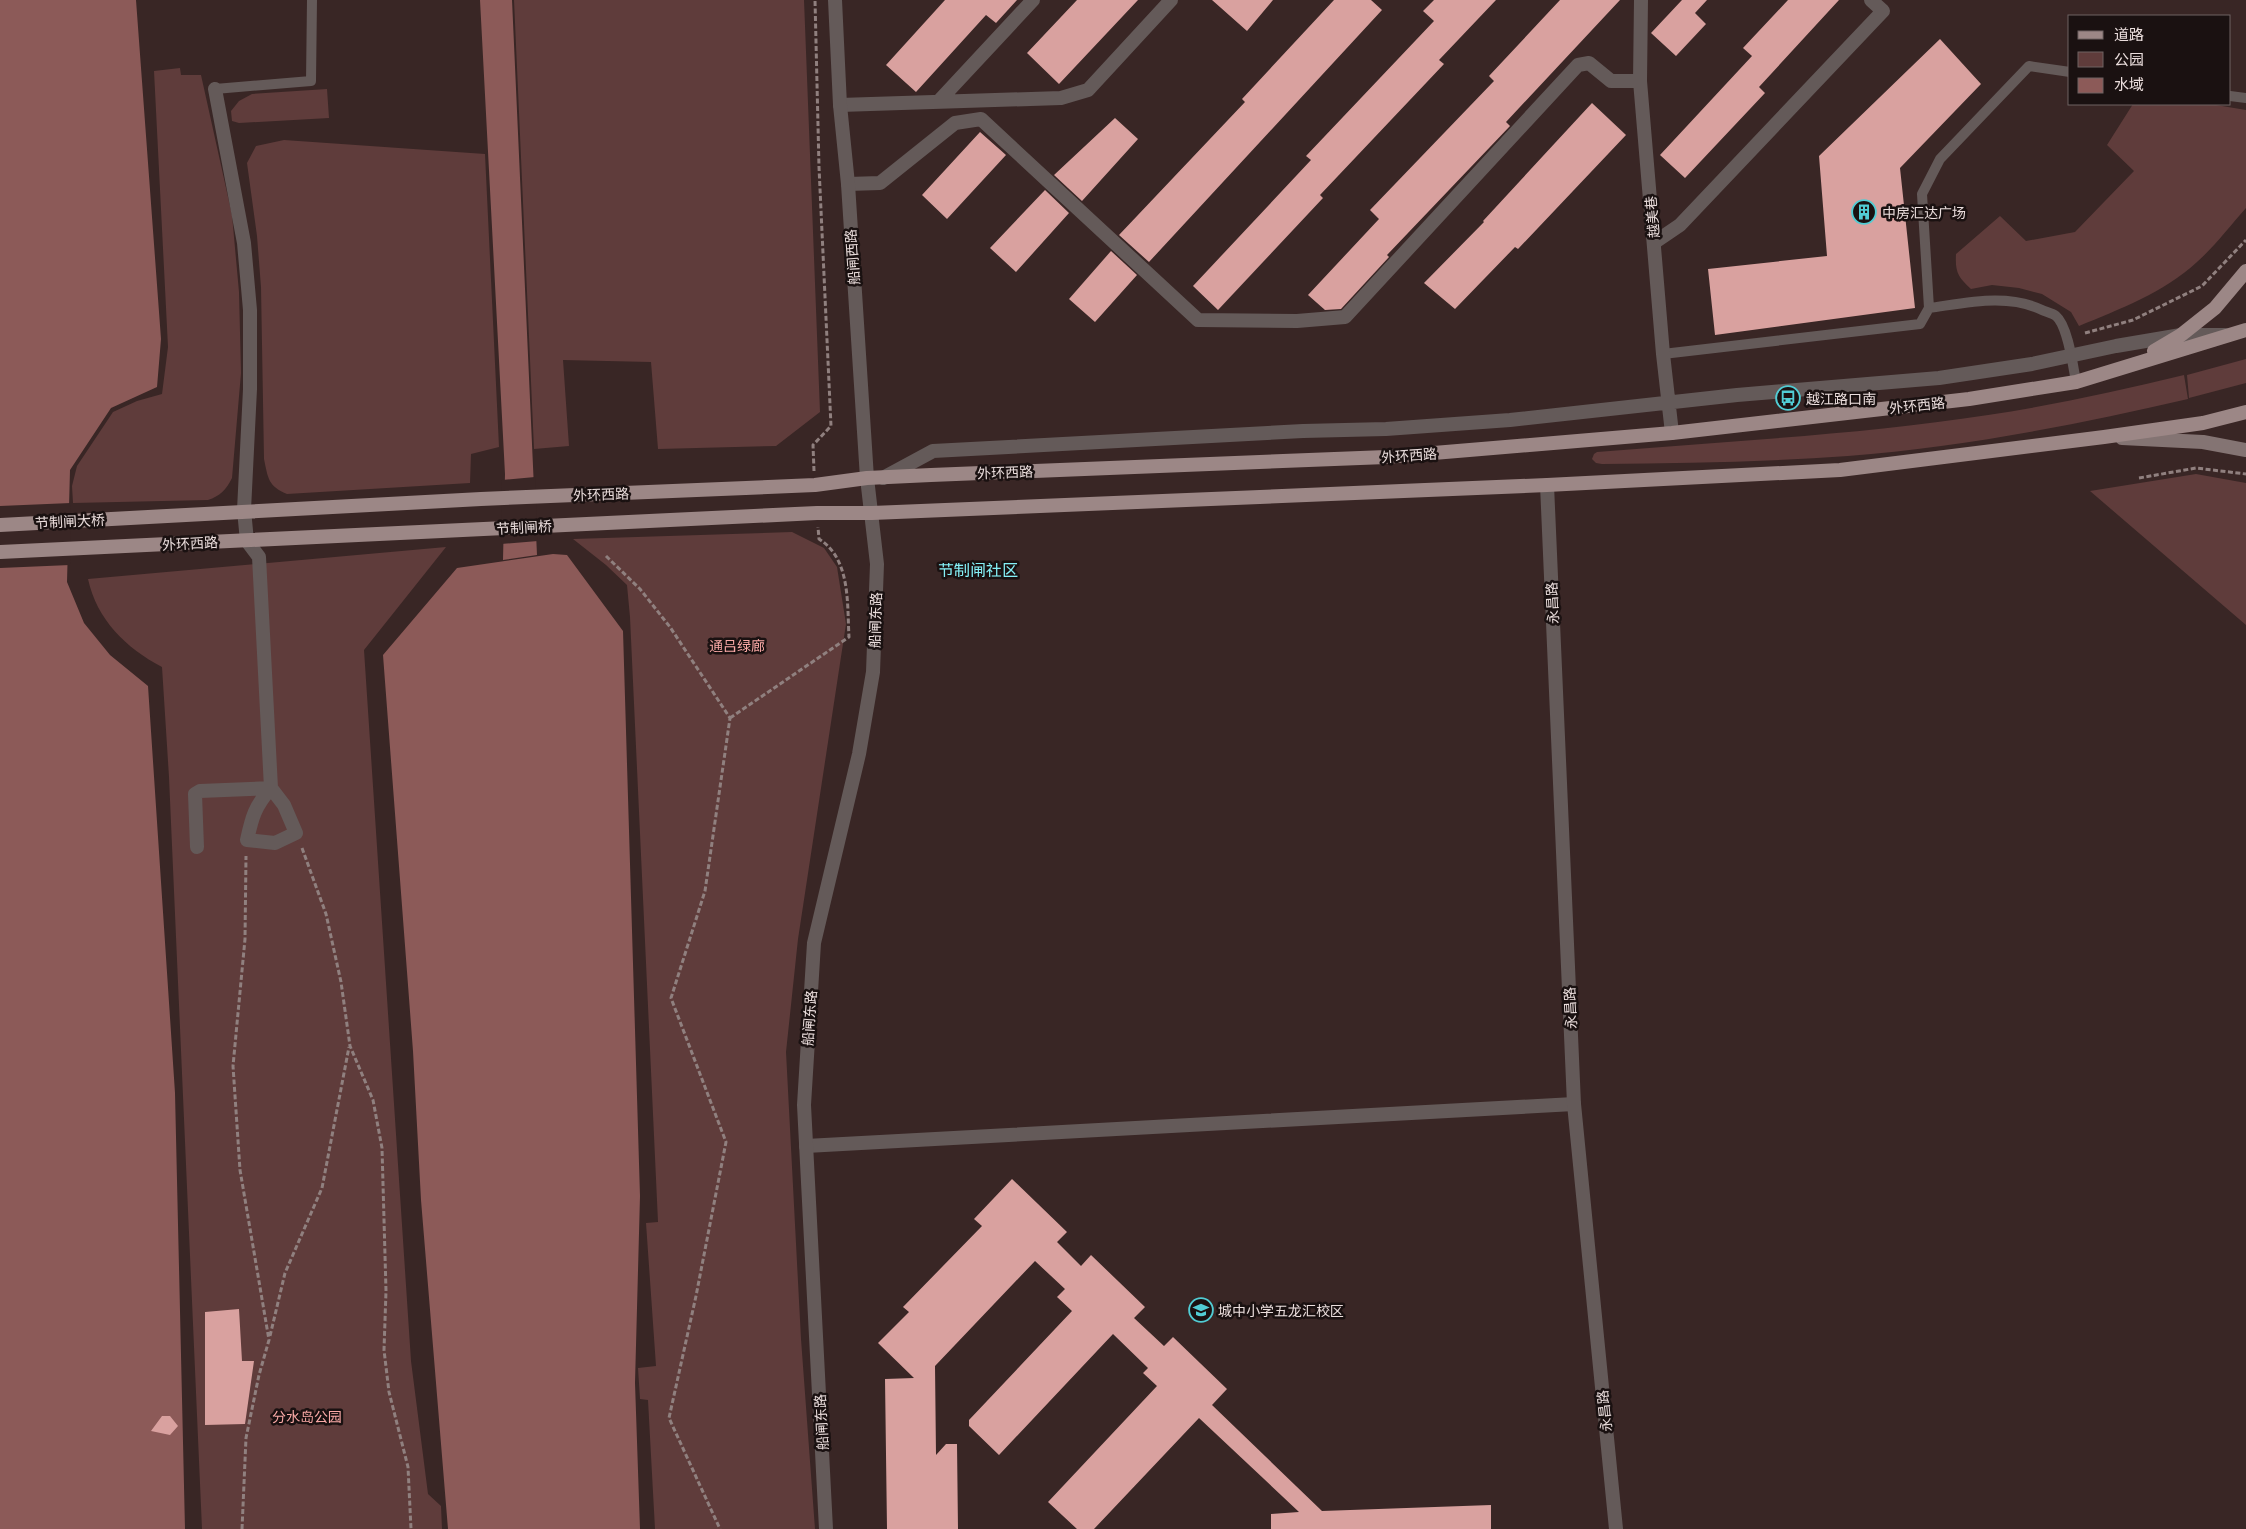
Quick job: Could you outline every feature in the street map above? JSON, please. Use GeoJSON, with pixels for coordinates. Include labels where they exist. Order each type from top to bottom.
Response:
{"type":"FeatureCollection","features":[{"type":"Feature","properties":{"kind":"main road"},"geometry":{"type":"LineString","coordinates":[[2134,363],[2181,335],[2215,308],[2246,272]]}},
{"type":"Feature","properties":{"kind":"main road","name":"外环西路"},"geometry":{"type":"LineString","coordinates":[[244,510],[815,486],[867,478],[1386,457],[1672,433],[1969,399],[2076,382],[2246,330]]}},
{"type":"Feature","properties":{"kind":"main road","name":"外环西路"},"geometry":{"type":"LineString","coordinates":[[564,525],[817,512],[872,513],[1547,485],[1840,470],[2203,423],[2246,412]]}},
{"type":"Feature","properties":{"kind":"main road"},"geometry":{"type":"LineString","coordinates":[[2104,437],[2203,442],[2246,450]]}},
{"type":"Feature","properties":{"kind":"main road","name":"节制闸大桥"},"geometry":{"type":"LineString","coordinates":[[0,525],[244,510]]}},
{"type":"Feature","properties":{"kind":"main road","name":"节制闸桥"},"geometry":{"type":"LineString","coordinates":[[483,530],[564,525]]}},
{"type":"Feature","properties":{"kind":"main road","name":"外环西路"},"geometry":{"type":"LineString","coordinates":[[137,546],[483,530]]}},
{"type":"Feature","properties":{"kind":"main road","name":"节制闸大桥"},"geometry":{"type":"LineString","coordinates":[[0,552],[137,546]]}},
{"type":"Feature","properties":{"kind":"street","name":"船闸西路"},"geometry":{"type":"LineString","coordinates":[[835,0],[840,105],[848,184],[867,478],[872,513]]}},
{"type":"Feature","properties":{"kind":"street"},"geometry":{"type":"LineString","coordinates":[[938,102],[1033,0]]}},
{"type":"Feature","properties":{"kind":"street"},"geometry":{"type":"LineString","coordinates":[[840,105],[1061,98],[1088,90],[1171,0]]}},
{"type":"Feature","properties":{"kind":"street","name":"越美巷"},"geometry":{"type":"LineString","coordinates":[[1641,0],[1640,81],[1663,354],[1672,433]]}},
{"type":"Feature","properties":{"kind":"street"},"geometry":{"type":"LineString","coordinates":[[1655,242],[1680,225],[1883,11],[1871,0]]}},
{"type":"Feature","properties":{"kind":"street"},"geometry":{"type":"LineString","coordinates":[[848,184],[880,183],[955,123],[980,118],[1198,320],[1298,321],[1345,317],[1578,65],[1590,63],[1611,81],[1640,81]]}},
{"type":"Feature","properties":{"kind":"street"},"geometry":{"type":"LineString","coordinates":[[214,89],[244,243],[250,310],[250,389],[244,510],[247,541],[259,557],[271,788],[284,805],[296,833],[275,843],[247,840],[252,816],[260,800],[271,788]]}},
{"type":"Feature","properties":{"kind":"street"},"geometry":{"type":"LineString","coordinates":[[882,478],[933,451],[1303,431],[1396,428],[1510,420],[1668,402],[1939,378],[2032,364],[2116,346],[2181,335],[2228,335]]}},
{"type":"Feature","properties":{"kind":"street","name":"永昌路"},"geometry":{"type":"LineString","coordinates":[[1547,485],[1574,1104],[1616,1529]]}},
{"type":"Feature","properties":{"kind":"street","name":"船闸东路"},"geometry":{"type":"LineString","coordinates":[[826,1529],[804,1105],[814,943],[858,754],[873,672],[877,564],[872,513]]}},
{"type":"Feature","properties":{"kind":"street"},"geometry":{"type":"LineString","coordinates":[[197,847],[195,794],[200,791],[271,788]]}},
{"type":"Feature","properties":{"kind":"street"},"geometry":{"type":"LineString","coordinates":[[806,1146],[1574,1104]]}},
{"type":"Feature","properties":{"kind":"lane"},"geometry":{"type":"LineString","coordinates":[[214,89],[311,81],[312,0]]}},
{"type":"Feature","properties":{"kind":"lane"},"geometry":{"type":"LineString","coordinates":[[1663,354],[1920,324],[1929,308],[1922,194],[1940,159],[2030,66],[2068,72]]}},
{"type":"Feature","properties":{"kind":"lane"},"geometry":{"type":"LineString","coordinates":[[2231,96],[2246,98]]}},
{"type":"Feature","properties":{"kind":"lane"},"geometry":{"type":"LineString","coordinates":[[1929,308],[1981,301],[2011,301],[2032,305],[2057,317],[2065,332],[2076,382]]}},
{"type":"Feature","properties":{"kind":"path"},"geometry":{"type":"LineString","coordinates":[[815,0],[819,167],[831,426],[813,445],[815,486]]}},
{"type":"Feature","properties":{"kind":"path"},"geometry":{"type":"LineString","coordinates":[[2085,333],[2133,320],[2202,286],[2246,240]]}},
{"type":"Feature","properties":{"kind":"path"},"geometry":{"type":"LineString","coordinates":[[2139,478],[2196,468],[2246,474]]}},
{"type":"Feature","properties":{"kind":"path"},"geometry":{"type":"LineString","coordinates":[[730,718],[849,638],[846,586],[836,555],[829,545],[819,539],[817,512]]}},
{"type":"Feature","properties":{"kind":"path"},"geometry":{"type":"LineString","coordinates":[[606,556],[640,588],[670,627],[730,718],[705,891],[671,998],[726,1142],[696,1296],[669,1418],[720,1529]]}},
{"type":"Feature","properties":{"kind":"path"},"geometry":{"type":"LineString","coordinates":[[296,833],[326,914],[341,982],[350,1046],[373,1100],[382,1148],[386,1291],[384,1350],[389,1392],[408,1467],[411,1529]]}},
{"type":"Feature","properties":{"kind":"path"},"geometry":{"type":"LineString","coordinates":[[247,840],[245,939],[233,1066],[240,1170],[269,1340]]}},
{"type":"Feature","properties":{"kind":"path"},"geometry":{"type":"LineString","coordinates":[[242,1529],[246,1438],[259,1376],[285,1273],[322,1188],[350,1046]]}},
{"type":"Feature","properties":{"kind":"green space"},"geometry":{"type":"Polygon","coordinates":[[[514,0],[804,0],[820,412],[776,446],[658,449],[651,362],[563,360],[569,446],[534,449],[514,0]]]}},
{"type":"Feature","properties":{"kind":"green space"},"geometry":{"type":"Polygon","coordinates":[[[180,68],[181,75],[201,75],[232,215],[239,292],[241,373],[232,478],[222,492],[208,500],[73,503],[72,486],[77,466],[113,412],[137,401],[162,394],[168,347],[154,71],[180,68]]]}},
{"type":"Feature","properties":{"kind":"green space"},"geometry":{"type":"Polygon","coordinates":[[[327,89],[329,118],[239,123],[232,121],[231,111],[239,101],[252,94],[327,89]]]}},
{"type":"Feature","properties":{"kind":"green space"},"geometry":{"type":"Polygon","coordinates":[[[2132,105],[2216,105],[2246,110],[2246,208],[2197,262],[2170,283],[2141,299],[2079,326],[2071,312],[2042,294],[2019,288],[1992,285],[1971,289],[1963,281],[1958,274],[1956,254],[2000,216],[2026,241],[2075,232],[2134,171],[2107,145],[2132,105]]]}},
{"type":"Feature","properties":{"kind":"green space"},"geometry":{"type":"Polygon","coordinates":[[[284,140],[485,154],[499,447],[471,454],[470,483],[287,494],[276,488],[270,481],[264,459],[261,287],[257,236],[247,163],[256,146],[284,140]]]}},
{"type":"Feature","properties":{"kind":"green space"},"geometry":{"type":"Polygon","coordinates":[[[2246,359],[2246,383],[2189,398],[2187,375],[2246,359]]]}},
{"type":"Feature","properties":{"kind":"green space"},"geometry":{"type":"Polygon","coordinates":[[[2184,375],[2188,399],[2104,418],[1976,441],[1848,456],[1756,461],[1602,464],[1596,463],[1592,459],[1597,452],[1842,433],[1939,422],[2037,407],[2184,375]]]}},
{"type":"Feature","properties":{"kind":"green space"},"geometry":{"type":"Polygon","coordinates":[[[2196,474],[2246,483],[2246,625],[2090,491],[2196,474]]]}},
{"type":"Feature","properties":{"kind":"green space","name":"通吕绿廊"},"geometry":{"type":"Polygon","coordinates":[[[792,532],[824,548],[837,567],[846,624],[798,939],[786,1052],[801,1339],[815,1529],[655,1529],[648,1400],[640,1399],[638,1368],[656,1366],[646,1223],[658,1222],[630,617],[627,585],[606,565],[573,539],[792,532]]]}},
{"type":"Feature","properties":{"kind":"green space","name":"分水岛公园"},"geometry":{"type":"Polygon","coordinates":[[[446,547],[364,650],[411,1361],[428,1494],[441,1506],[442,1529],[202,1529],[169,777],[162,667],[125,642],[115,631],[98,607],[88,579],[446,547]]]}},
{"type":"Feature","properties":{"kind":"water"},"geometry":{"type":"Polygon","coordinates":[[[0,0],[136,0],[161,339],[157,387],[111,408],[70,470],[67,582],[84,623],[110,655],[148,686],[175,1093],[185,1529],[0,1529],[0,0]]]}},
{"type":"Feature","properties":{"kind":"water"},"geometry":{"type":"Polygon","coordinates":[[[480,0],[512,0],[537,555],[503,560],[505,474],[480,0]]]}},
{"type":"Feature","properties":{"kind":"water"},"geometry":{"type":"Polygon","coordinates":[[[553,554],[567,555],[623,631],[640,1196],[635,1383],[640,1529],[448,1529],[421,1200],[413,1051],[383,655],[457,568],[553,554]]]}},
{"type":"Feature","properties":{"kind":"pier"},"geometry":{"type":"Polygon","coordinates":[[[535,477],[538,541],[501,544],[502,480],[535,477]]]}},
{"type":"Feature","properties":{"kind":"pier"},"geometry":{"type":"Polygon","coordinates":[[[71,503],[70,565],[0,568],[0,506],[71,503]]]}},
{"type":"Feature","properties":{"kind":"building"},"geometry":{"type":"Polygon","coordinates":[[[945,0],[1017,0],[996,23],[986,15],[916,92],[886,65],[945,0]]]}},
{"type":"Feature","properties":{"kind":"building"},"geometry":{"type":"Polygon","coordinates":[[[1077,0],[1138,0],[1059,84],[1027,53],[1077,0]]]}},
{"type":"Feature","properties":{"kind":"building"},"geometry":{"type":"Polygon","coordinates":[[[1212,0],[1273,0],[1247,31],[1212,0]]]}},
{"type":"Feature","properties":{"kind":"building"},"geometry":{"type":"Polygon","coordinates":[[[1334,0],[1371,0],[1382,10],[1149,262],[1119,235],[1245,102],[1242,99],[1334,0]]]}},
{"type":"Feature","properties":{"kind":"building"},"geometry":{"type":"Polygon","coordinates":[[[1434,0],[1496,0],[1439,60],[1444,64],[1320,195],[1323,198],[1218,310],[1193,286],[1311,160],[1306,156],[1434,21],[1423,11],[1434,0]]]}},
{"type":"Feature","properties":{"kind":"building"},"geometry":{"type":"Polygon","coordinates":[[[1560,0],[1620,0],[1506,122],[1510,126],[1387,255],[1389,257],[1341,309],[1325,310],[1308,295],[1379,219],[1370,210],[1494,81],[1489,76],[1560,0]]]}},
{"type":"Feature","properties":{"kind":"building"},"geometry":{"type":"Polygon","coordinates":[[[1682,0],[1707,0],[1695,13],[1706,24],[1676,56],[1651,33],[1682,0]]]}},
{"type":"Feature","properties":{"kind":"building"},"geometry":{"type":"Polygon","coordinates":[[[1788,0],[1839,0],[1759,87],[1765,93],[1685,178],[1660,155],[1752,56],[1743,48],[1788,0]]]}},
{"type":"Feature","properties":{"kind":"building","name":"中房汇达广场"},"geometry":{"type":"Polygon","coordinates":[[[1940,39],[1981,84],[1900,168],[1915,308],[1715,335],[1708,269],[1827,256],[1819,156],[1940,39]]]}},
{"type":"Feature","properties":{"kind":"building"},"geometry":{"type":"Polygon","coordinates":[[[1592,103],[1626,135],[1518,249],[1515,247],[1455,309],[1424,283],[1484,222],[1592,103]]]}},
{"type":"Feature","properties":{"kind":"building"},"geometry":{"type":"Polygon","coordinates":[[[1115,118],[1138,139],[1082,201],[1054,175],[1115,118]]]}},
{"type":"Feature","properties":{"kind":"building"},"geometry":{"type":"Polygon","coordinates":[[[980,132],[1006,155],[947,219],[922,195],[980,132]]]}},
{"type":"Feature","properties":{"kind":"building"},"geometry":{"type":"Polygon","coordinates":[[[1045,190],[1069,213],[1016,272],[990,248],[1045,190]]]}},
{"type":"Feature","properties":{"kind":"building"},"geometry":{"type":"Polygon","coordinates":[[[1111,251],[1137,275],[1095,322],[1069,299],[1111,251]]]}},
{"type":"Feature","properties":{"kind":"building"},"geometry":{"type":"Polygon","coordinates":[[[1012,1179],[1067,1232],[1057,1242],[1081,1266],[1091,1255],[1145,1307],[1134,1318],[1164,1346],[1173,1337],[1227,1389],[1212,1405],[1322,1511],[1491,1505],[1491,1529],[1271,1529],[1271,1514],[1299,1512],[1199,1418],[1094,1529],[1077,1529],[1048,1502],[1157,1386],[1143,1373],[1148,1368],[1113,1334],[999,1455],[969,1426],[969,1420],[1072,1311],[1057,1297],[1065,1289],[1035,1261],[935,1366],[936,1455],[946,1444],[957,1444],[958,1529],[887,1529],[885,1379],[914,1378],[878,1343],[909,1312],[903,1307],[982,1226],[974,1219],[1012,1179]]]}},
{"type":"Feature","properties":{"kind":"building"},"geometry":{"type":"Polygon","coordinates":[[[239,1309],[242,1361],[254,1361],[245,1424],[205,1425],[205,1312],[239,1309]]]}},
{"type":"Feature","properties":{"kind":"building"},"geometry":{"type":"Polygon","coordinates":[[[162,1416],[170,1416],[178,1426],[170,1435],[151,1431],[162,1416]]]}},
{"type":"Feature","properties":{"kind":"place","name":"中房汇达广场"},"geometry":{"type":"Point","coordinates":[1864,212]}},
{"type":"Feature","properties":{"kind":"place","name":"越江路口南"},"geometry":{"type":"Point","coordinates":[1788,398]}},
{"type":"Feature","properties":{"kind":"place","name":"城中小学五龙汇校区"},"geometry":{"type":"Point","coordinates":[1201,1310]}},
{"type":"Feature","properties":{"kind":"district","name":"节制闸社区"},"geometry":{"type":"Point","coordinates":[978,570]}}]}
